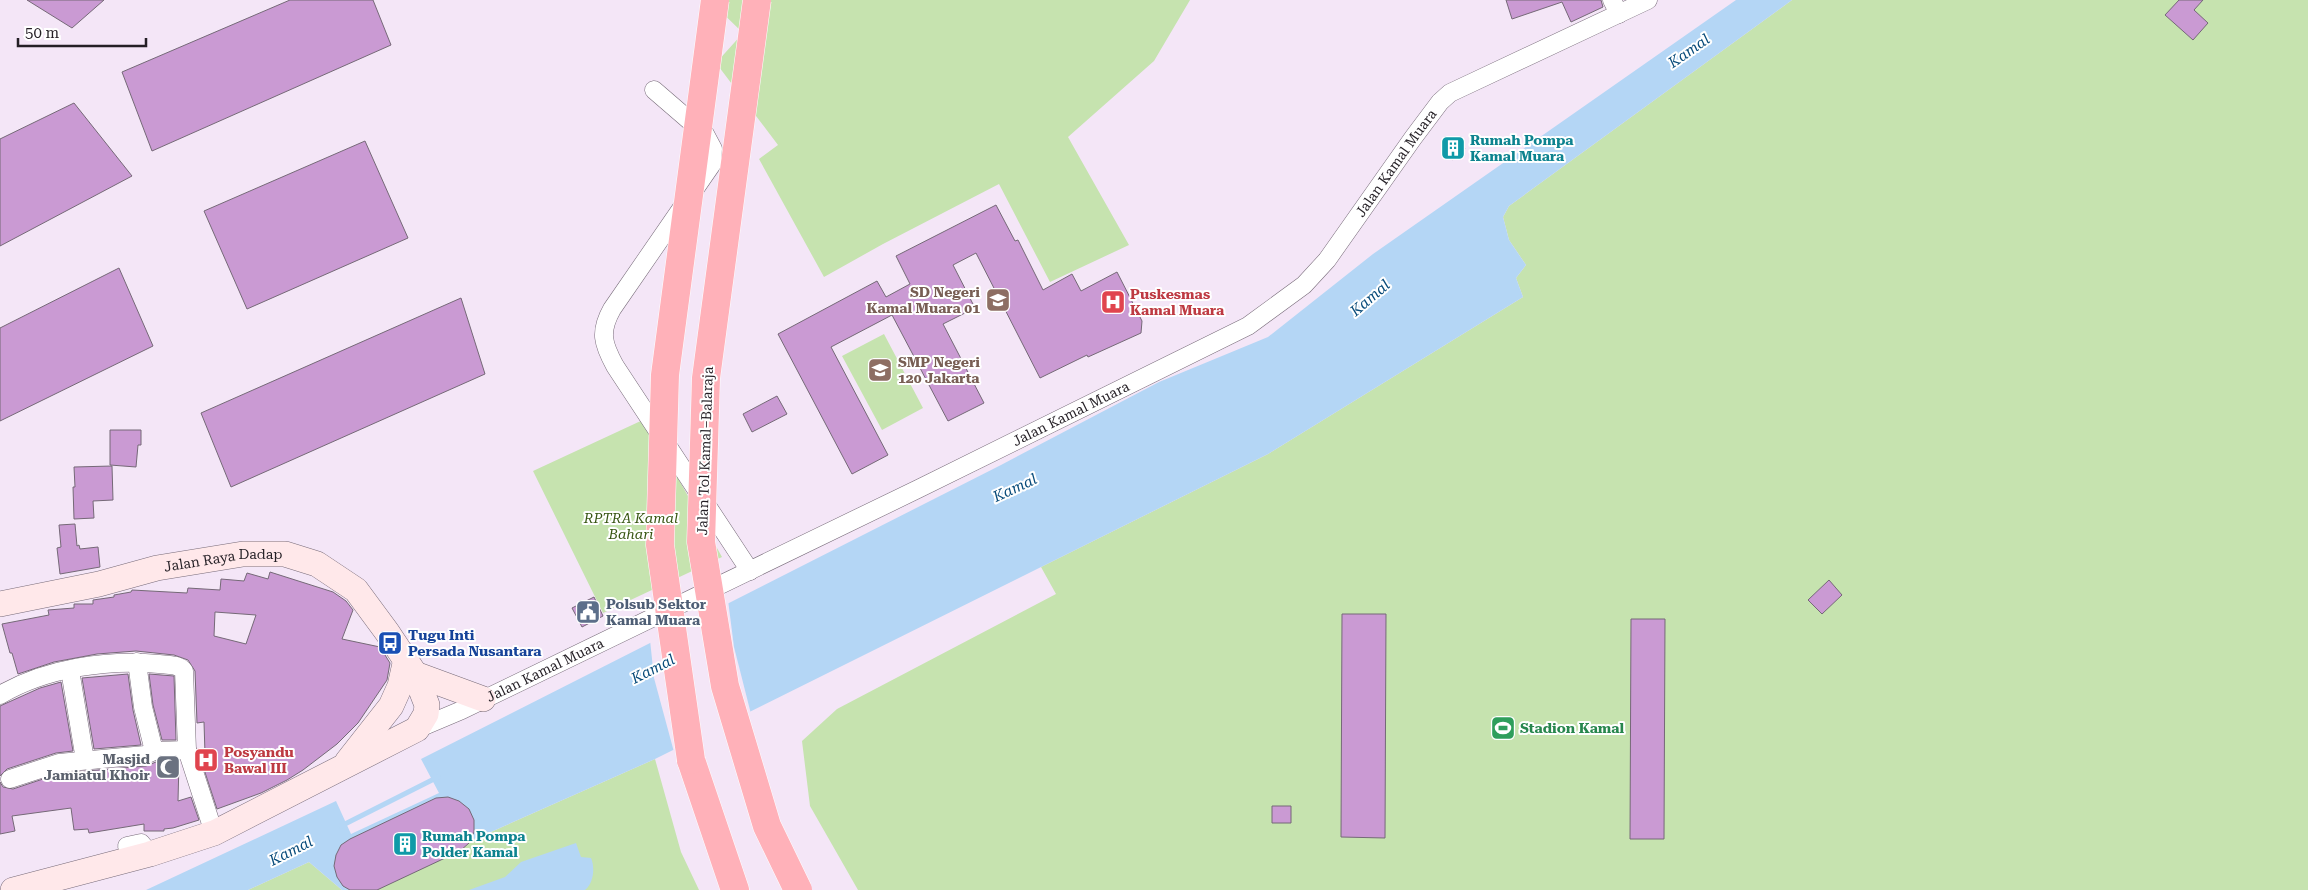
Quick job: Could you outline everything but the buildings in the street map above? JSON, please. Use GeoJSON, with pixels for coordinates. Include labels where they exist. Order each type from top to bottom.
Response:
{"type":"FeatureCollection","features":[{"type":"Feature","properties":{"kind":"highway"},"geometry":{"type":"LineString","coordinates":[[716,0],[665,375],[660,545],[691,760],[735,890]]}},
{"type":"Feature","properties":{"kind":"highway","name":"Jalan Tol Kamal–Balaraja"},"geometry":{"type":"LineString","coordinates":[[757,0],[706,378],[701,542],[725,686],[767,826],[798,890]]}},
{"type":"Feature","properties":{"kind":"main road","name":"Jalan Raya Dadap"},"geometry":{"type":"LineString","coordinates":[[0,604],[99,584],[157,568],[243,554],[285,554],[317,564],[356,590],[411,666],[427,705],[426,714],[417,730]]}},
{"type":"Feature","properties":{"kind":"main road"},"geometry":{"type":"LineString","coordinates":[[342,768],[390,706],[411,666],[483,700]]}},
{"type":"Feature","properties":{"kind":"main road"},"geometry":{"type":"LineString","coordinates":[[13,890],[138,850],[214,833],[417,730]]}},
{"type":"Feature","properties":{"kind":"street","name":"Jalan Kamal Muara"},"geometry":{"type":"LineString","coordinates":[[417,730],[483,700],[1248,326],[1304,285],[1327,260],[1413,138],[1440,102],[1450,93],[1615,7],[1648,0]]}},
{"type":"Feature","properties":{"kind":"street"},"geometry":{"type":"LineString","coordinates":[[654,90],[705,134],[713,149],[712,164],[612,309],[605,321],[604,341],[615,366],[750,570]]}},
{"type":"Feature","properties":{"kind":"street"},"geometry":{"type":"LineString","coordinates":[[137,662],[143,707],[154,751]]}},
{"type":"Feature","properties":{"kind":"street"},"geometry":{"type":"LineString","coordinates":[[0,695],[21,682],[70,670],[137,662],[178,666],[184,671],[189,758],[214,833]]}},
{"type":"Feature","properties":{"kind":"street"},"geometry":{"type":"LineString","coordinates":[[70,670],[85,760]]}},
{"type":"Feature","properties":{"kind":"street"},"geometry":{"type":"LineString","coordinates":[[10,779],[59,762],[145,755],[154,751],[189,758]]}},
{"type":"Feature","properties":{"kind":"green space"},"geometry":{"type":"Polygon","coordinates":[[[709,0],[1190,0],[1154,61],[1068,137],[1129,245],[1050,282],[999,184],[824,277],[759,159],[778,145],[716,63],[743,33],[709,0]]]}},
{"type":"Feature","properties":{"kind":"green space"},"geometry":{"type":"Polygon","coordinates":[[[1792,0],[2308,0],[2308,890],[858,890],[810,806],[802,741],[837,709],[1056,594],[1041,567],[1268,454],[1523,297],[1516,278],[1526,265],[1509,240],[1503,217],[1509,206],[1792,0]]]}},
{"type":"Feature","properties":{"kind":"green space"},"geometry":{"type":"Polygon","coordinates":[[[884,334],[923,408],[882,430],[842,356],[884,334]]]}},
{"type":"Feature","properties":{"kind":"green space","name":"RPTRA Kamal Bahari"},"geometry":{"type":"Polygon","coordinates":[[[645,419],[722,557],[603,613],[533,471],[645,419]]]}},
{"type":"Feature","properties":{"kind":"green space"},"geometry":{"type":"Polygon","coordinates":[[[655,759],[681,852],[699,890],[360,890],[655,759]]]}},
{"type":"Feature","properties":{"kind":"green space"},"geometry":{"type":"Polygon","coordinates":[[[309,862],[342,890],[248,890],[309,862]]]}},
{"type":"Feature","properties":{"kind":"water"},"geometry":{"type":"Polygon","coordinates":[[[1736,0],[1792,0],[1509,206],[1503,217],[1509,240],[1526,265],[1516,278],[1523,297],[1268,454],[655,759],[360,890],[342,890],[309,862],[248,890],[146,890],[336,801],[351,834],[439,793],[421,759],[1001,465],[1159,382],[1268,337],[1373,254],[1736,0]]]}},
{"type":"Feature","properties":{"kind":"water"},"geometry":{"type":"Polygon","coordinates":[[[576,843],[581,857],[591,858],[592,862],[592,879],[585,890],[469,890],[505,877],[521,862],[576,843]]]}},
{"type":"Feature","properties":{"kind":"pier"},"geometry":{"type":"Polygon","coordinates":[[[728,600],[734,647],[751,714],[674,752],[654,678],[650,640],[728,600]]]}},
{"type":"Feature","properties":{"kind":"waterway","name":"Kamal"},"geometry":{"type":"LineString","coordinates":[[341,826],[438,777]]}},
{"type":"Feature","properties":{"kind":"place","name":"Rumah Pompa Kamal Muara"},"geometry":{"type":"Point","coordinates":[1453,148]}},
{"type":"Feature","properties":{"kind":"place","name":"SD Negeri Kamal Muara 01"},"geometry":{"type":"Point","coordinates":[998,300]}},
{"type":"Feature","properties":{"kind":"place","name":"Puskesmas Kamal Muara"},"geometry":{"type":"Point","coordinates":[1113,302]}},
{"type":"Feature","properties":{"kind":"place","name":"SMP Negeri 120 Jakarta"},"geometry":{"type":"Point","coordinates":[880,370]}},
{"type":"Feature","properties":{"kind":"place","name":"Polsub Sektor Kamal Muara"},"geometry":{"type":"Point","coordinates":[588,612]}},
{"type":"Feature","properties":{"kind":"place","name":"Tugu Inti Persada Nusantara"},"geometry":{"type":"Point","coordinates":[390,643]}},
{"type":"Feature","properties":{"kind":"place","name":"Stadion Kamal"},"geometry":{"type":"Point","coordinates":[1503,728]}},
{"type":"Feature","properties":{"kind":"place","name":"Posyandu Bawal III"},"geometry":{"type":"Point","coordinates":[206,760]}},
{"type":"Feature","properties":{"kind":"place","name":"Masjid Jamiatul Khoir"},"geometry":{"type":"Point","coordinates":[168,767]}},
{"type":"Feature","properties":{"kind":"place","name":"Rumah Pompa Polder Kamal"},"geometry":{"type":"Point","coordinates":[405,844]}}]}
